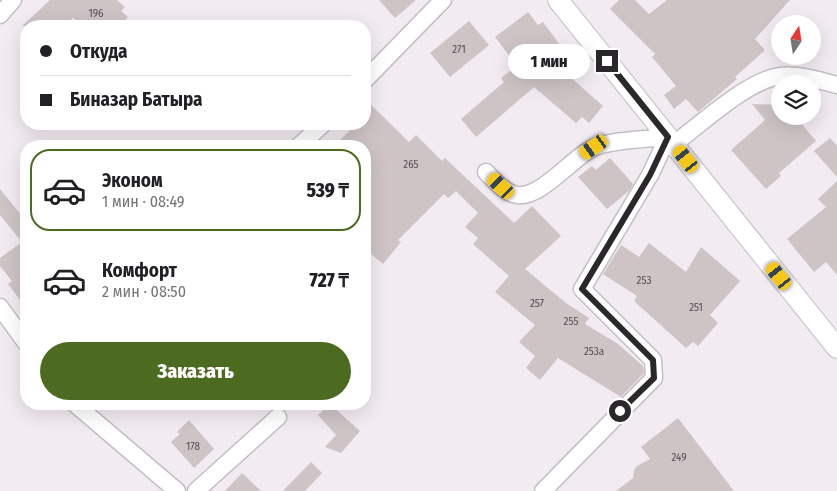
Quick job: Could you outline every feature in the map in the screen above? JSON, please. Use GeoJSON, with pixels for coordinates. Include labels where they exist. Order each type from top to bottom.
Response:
{"type":"FeatureCollection","features":[{"type":"Feature","properties":{"kind":"street"},"geometry":{"type":"LineString","coordinates":[[0,15],[13,0]]}},
{"type":"Feature","properties":{"kind":"street"},"geometry":{"type":"LineString","coordinates":[[371,74],[443,0]]}},
{"type":"Feature","properties":{"kind":"street"},"geometry":{"type":"LineString","coordinates":[[558,0],[837,348]]}},
{"type":"Feature","properties":{"kind":"street"},"geometry":{"type":"LineString","coordinates":[[543,491],[654,378],[653,360],[582,289],[671,141],[756,83],[780,76],[810,78],[837,85]]}},
{"type":"Feature","properties":{"kind":"street"},"geometry":{"type":"LineString","coordinates":[[306,140],[316,130]]}},
{"type":"Feature","properties":{"kind":"street"},"geometry":{"type":"LineString","coordinates":[[486,172],[501,186],[514,194],[528,194],[544,186],[566,166],[594,147],[635,140],[671,141]]}},
{"type":"Feature","properties":{"kind":"street"},"geometry":{"type":"LineString","coordinates":[[0,307],[20,335]]}},
{"type":"Feature","properties":{"kind":"street"},"geometry":{"type":"LineString","coordinates":[[82,410],[177,491]]}},
{"type":"Feature","properties":{"kind":"street"},"geometry":{"type":"LineString","coordinates":[[196,491],[278,417]]}},
{"type":"Feature","properties":{"kind":"building"},"geometry":{"type":"Polygon","coordinates":[[[50,0],[117,0],[125,7],[121,11],[128,17],[125,20],[75,20],[73,18],[71,20],[28,20],[50,0]]]}},
{"type":"Feature","properties":{"kind":"building"},"geometry":{"type":"Polygon","coordinates":[[[379,0],[416,0],[395,18],[379,0]]]}},
{"type":"Feature","properties":{"kind":"building"},"geometry":{"type":"Polygon","coordinates":[[[619,0],[635,0],[649,14],[667,0],[790,0],[777,15],[771,15],[771,21],[755,39],[765,50],[735,77],[737,79],[698,112],[686,99],[674,109],[664,95],[676,86],[652,57],[655,54],[610,9],[619,0]]]}},
{"type":"Feature","properties":{"kind":"building"},"geometry":{"type":"Polygon","coordinates":[[[528,12],[538,25],[543,22],[565,52],[559,58],[563,64],[559,67],[603,106],[589,123],[582,117],[576,123],[534,87],[476,137],[461,119],[504,82],[501,78],[517,66],[495,37],[528,12]]]}},
{"type":"Feature","properties":{"kind":"building"},"geometry":{"type":"Polygon","coordinates":[[[469,21],[489,45],[450,77],[430,53],[469,21]]]}},
{"type":"Feature","properties":{"kind":"building"},"geometry":{"type":"Polygon","coordinates":[[[752,104],[771,105],[771,125],[803,125],[816,141],[779,173],[781,176],[766,189],[731,150],[765,120],[752,104]]]}},
{"type":"Feature","properties":{"kind":"building"},"geometry":{"type":"Polygon","coordinates":[[[371,105],[409,142],[416,135],[442,161],[445,158],[514,223],[532,206],[561,236],[525,269],[566,303],[589,318],[585,324],[618,344],[643,366],[644,373],[621,397],[558,358],[540,380],[526,368],[535,356],[519,342],[535,325],[495,292],[509,276],[473,244],[478,238],[465,227],[478,213],[456,191],[448,198],[444,194],[398,240],[401,242],[383,264],[371,254],[371,140],[340,140],[350,130],[371,130],[371,105]]]}},
{"type":"Feature","properties":{"kind":"building"},"geometry":{"type":"Polygon","coordinates":[[[830,138],[837,146],[837,177],[814,151],[830,138]]]}},
{"type":"Feature","properties":{"kind":"building"},"geometry":{"type":"Polygon","coordinates":[[[610,158],[633,184],[630,190],[607,209],[578,177],[592,166],[596,170],[610,158]]]}},
{"type":"Feature","properties":{"kind":"building"},"geometry":{"type":"Polygon","coordinates":[[[837,181],[837,275],[826,262],[814,272],[787,239],[826,207],[818,199],[837,181]]]}},
{"type":"Feature","properties":{"kind":"building"},"geometry":{"type":"Polygon","coordinates":[[[0,189],[20,214],[20,240],[0,215],[0,189]]]}},
{"type":"Feature","properties":{"kind":"building"},"geometry":{"type":"Polygon","coordinates":[[[20,243],[20,300],[8,284],[12,281],[0,266],[0,258],[20,243]]]}},
{"type":"Feature","properties":{"kind":"building"},"geometry":{"type":"Polygon","coordinates":[[[649,243],[686,272],[701,247],[740,281],[710,315],[718,323],[698,346],[693,342],[686,348],[634,301],[637,296],[603,274],[621,245],[639,257],[649,243]]]}},
{"type":"Feature","properties":{"kind":"building"},"geometry":{"type":"Polygon","coordinates":[[[323,410],[337,410],[360,431],[341,453],[325,447],[336,435],[318,415],[323,410]]]}},
{"type":"Feature","properties":{"kind":"building"},"geometry":{"type":"Polygon","coordinates":[[[678,418],[734,491],[616,491],[633,478],[634,470],[637,466],[650,459],[641,447],[678,418]]]}},
{"type":"Feature","properties":{"kind":"building"},"geometry":{"type":"Polygon","coordinates":[[[189,420],[214,449],[194,468],[171,442],[180,434],[177,432],[189,420]]]}},
{"type":"Feature","properties":{"kind":"building"},"geometry":{"type":"Polygon","coordinates":[[[311,462],[322,473],[305,491],[283,491],[311,462]]]}},
{"type":"Feature","properties":{"kind":"building"},"geometry":{"type":"Polygon","coordinates":[[[242,473],[261,491],[225,491],[242,473]]]}},
{"type":"Feature","properties":{"kind":"route"},"geometry":{"type":"LineString","coordinates":[[607,61],[668,137],[650,175],[582,289],[653,360],[654,378],[620,411]]}}]}
